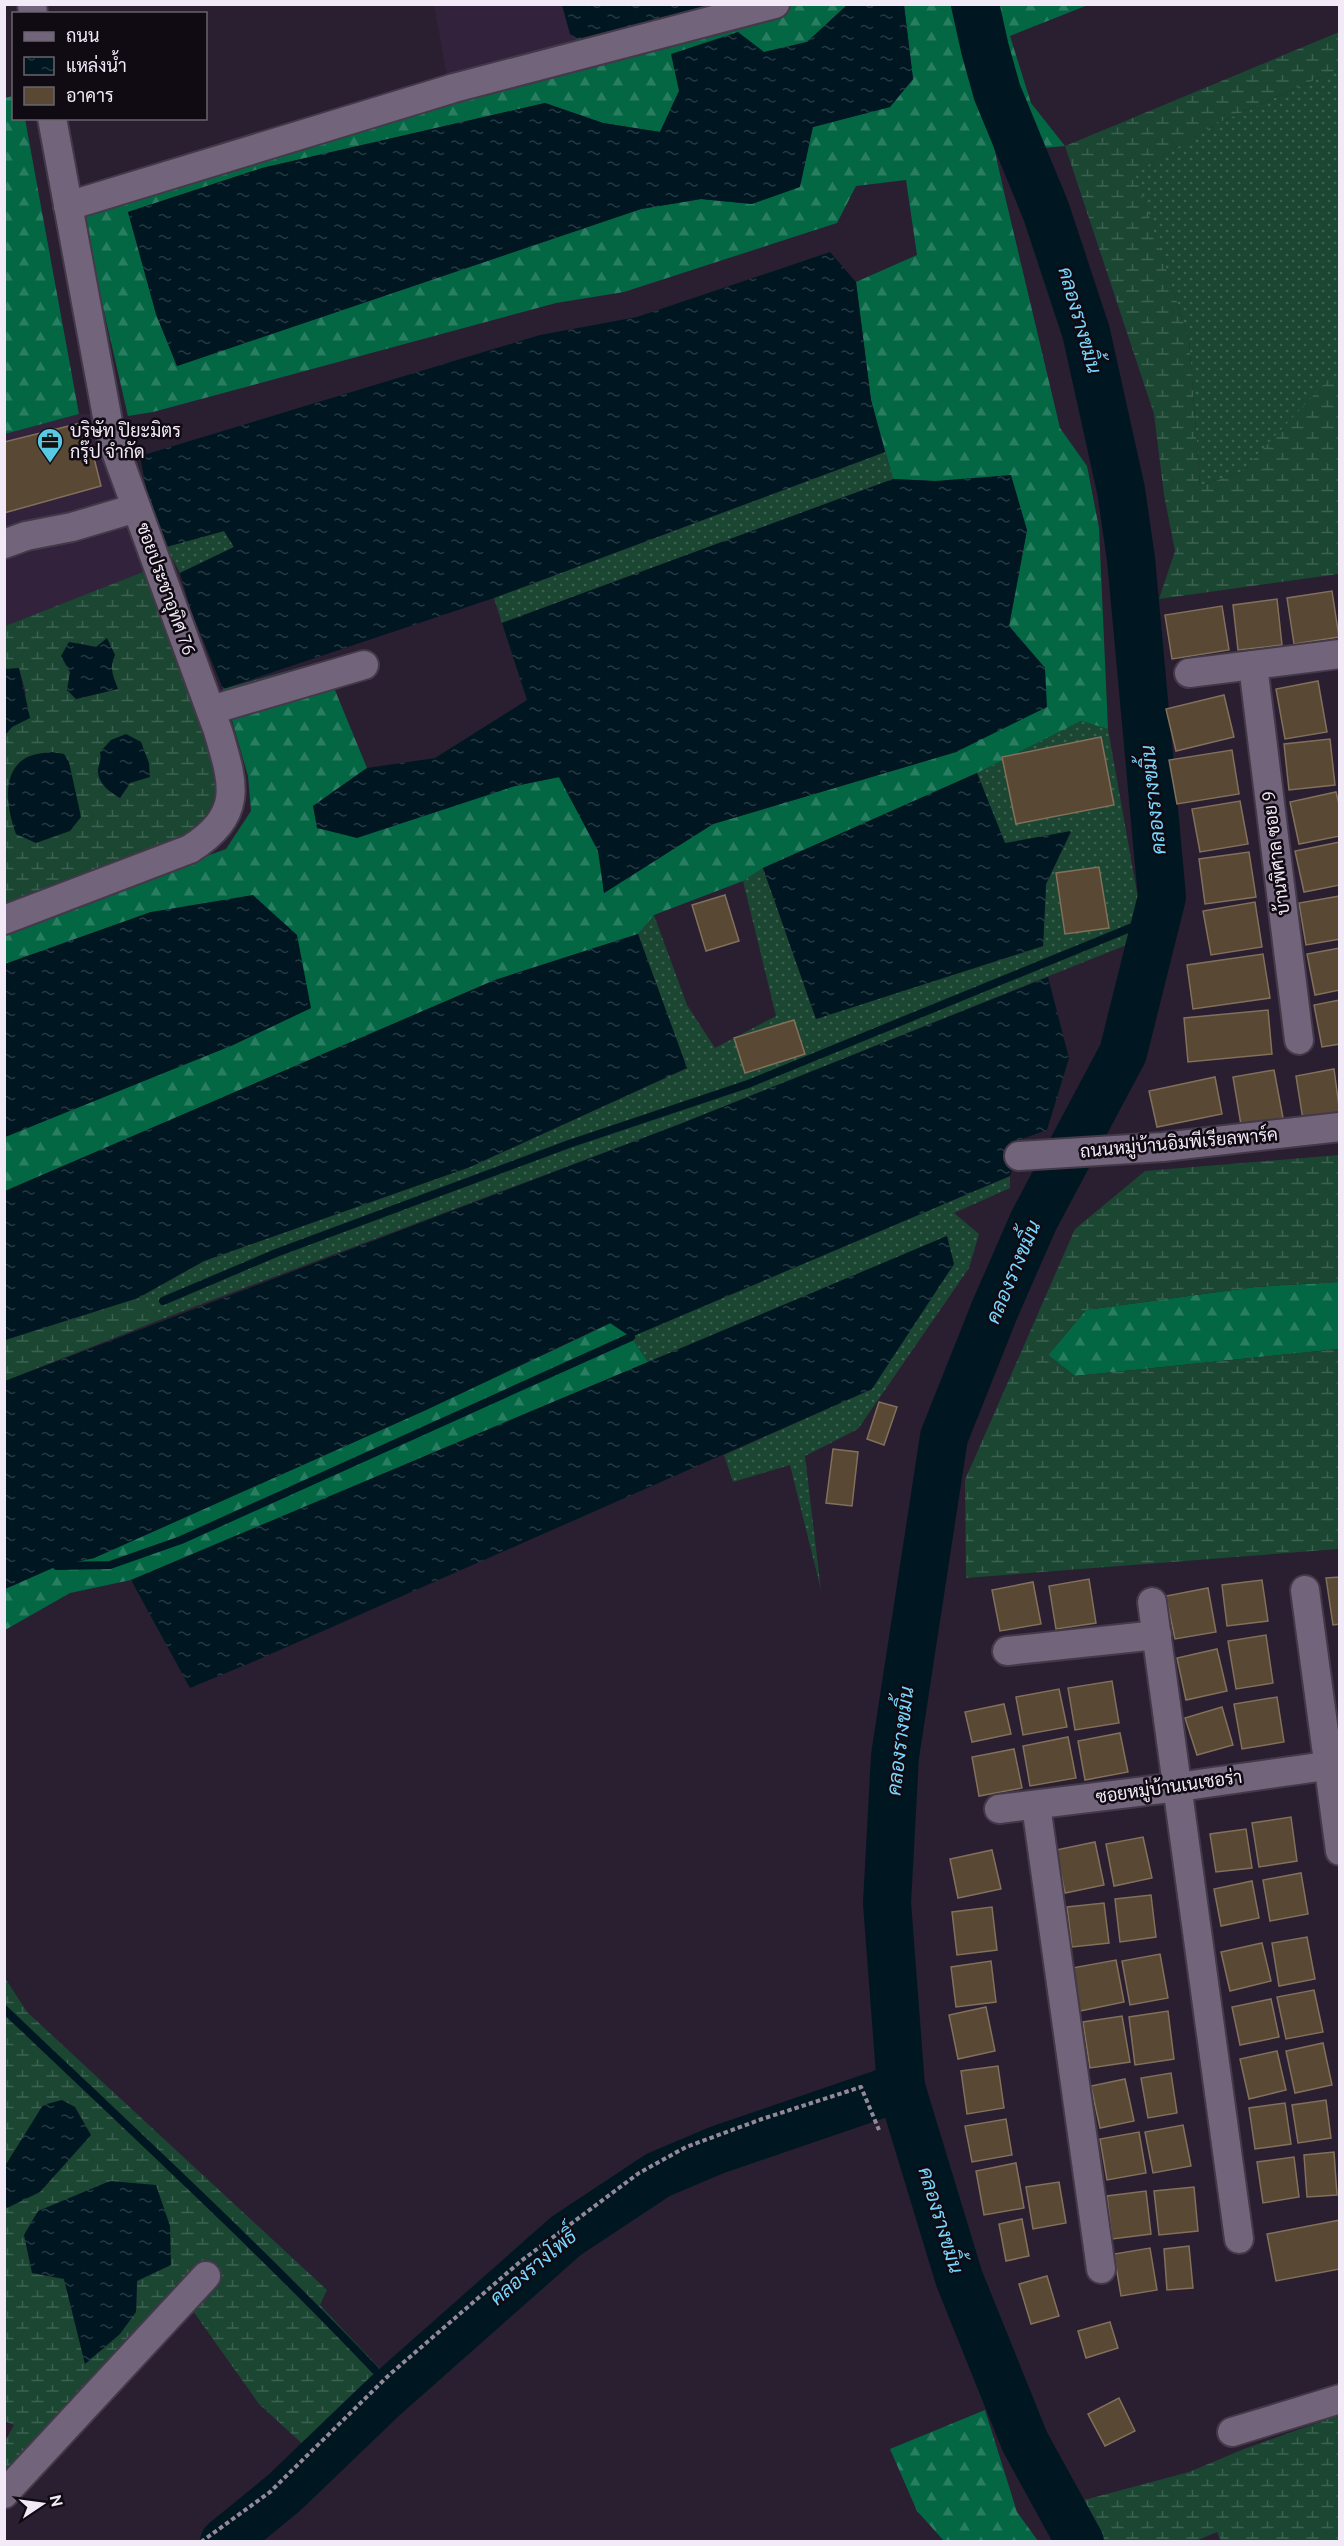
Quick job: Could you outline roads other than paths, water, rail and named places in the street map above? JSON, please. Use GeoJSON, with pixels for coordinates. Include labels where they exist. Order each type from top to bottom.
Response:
{"type":"FeatureCollection","features":[{"type":"Feature","properties":{"kind":"street"},"geometry":{"type":"LineString","coordinates":[[68,206],[454,88],[776,4]]}},
{"type":"Feature","properties":{"kind":"street","name":"ซอยประชาอุทิศ 76"},"geometry":{"type":"LineString","coordinates":[[4,920],[171,858],[209,837],[228,807],[232,784],[230,768],[211,710],[111,438],[52,120]]}},
{"type":"Feature","properties":{"kind":"street"},"geometry":{"type":"LineString","coordinates":[[4,544],[26,536],[136,508]]}},
{"type":"Feature","properties":{"kind":"street"},"geometry":{"type":"LineString","coordinates":[[1189,673],[1340,654]]}},
{"type":"Feature","properties":{"kind":"street"},"geometry":{"type":"LineString","coordinates":[[211,710],[364,665]]}},
{"type":"Feature","properties":{"kind":"street","name":"บ้านพิศาล ซอย 9"},"geometry":{"type":"LineString","coordinates":[[1253,665],[1299,1040]]}},
{"type":"Feature","properties":{"kind":"street","name":"ถนนหมู่บ้านอิมพีเรียลพาร์ค"},"geometry":{"type":"LineString","coordinates":[[1019,1156],[1163,1147],[1340,1127]]}},
{"type":"Feature","properties":{"kind":"street"},"geometry":{"type":"LineString","coordinates":[[1305,1590],[1334,1765],[1340,1851]]}},
{"type":"Feature","properties":{"kind":"street"},"geometry":{"type":"LineString","coordinates":[[1152,1602],[1239,2239]]}},
{"type":"Feature","properties":{"kind":"street"},"geometry":{"type":"LineString","coordinates":[[1007,1651],[1157,1635]]}},
{"type":"Feature","properties":{"kind":"street","name":"ซอยหมู่บ้านเนเชอร่า"},"geometry":{"type":"LineString","coordinates":[[999,1809],[1334,1765]]}},
{"type":"Feature","properties":{"kind":"street"},"geometry":{"type":"LineString","coordinates":[[1036,1804],[1101,2269]]}},
{"type":"Feature","properties":{"kind":"street"},"geometry":{"type":"LineString","coordinates":[[4,2494],[206,2276]]}},
{"type":"Feature","properties":{"kind":"street"},"geometry":{"type":"LineString","coordinates":[[1232,2432],[1340,2399]]}},
{"type":"Feature","properties":{"kind":"water"},"geometry":{"type":"Polygon","coordinates":[[[562,5],[746,5],[584,46],[570,34],[562,5]]]}},
{"type":"Feature","properties":{"kind":"water"},"geometry":{"type":"Polygon","coordinates":[[[904,5],[913,79],[890,107],[813,127],[800,187],[752,204],[701,199],[641,209],[177,366],[156,314],[128,212],[262,168],[545,103],[603,123],[660,132],[679,91],[671,54],[738,32],[764,52],[807,42],[846,6],[904,5]]]}},
{"type":"Feature","properties":{"kind":"water"},"geometry":{"type":"Polygon","coordinates":[[[830,252],[856,282],[871,400],[885,452],[494,598],[223,689],[190,608],[180,573],[234,547],[224,531],[166,547],[147,493],[140,456],[540,335],[637,317],[830,252]]]}},
{"type":"Feature","properties":{"kind":"water"},"geometry":{"type":"Polygon","coordinates":[[[1011,475],[1027,530],[1009,626],[1045,668],[1047,707],[956,752],[713,824],[604,893],[598,851],[559,777],[515,786],[357,838],[317,828],[313,806],[367,768],[435,758],[527,700],[502,623],[893,479],[935,481],[1011,475]]]}},
{"type":"Feature","properties":{"kind":"water"},"geometry":{"type":"Polygon","coordinates":[[[107,638],[115,655],[112,668],[118,689],[76,699],[67,690],[70,672],[61,656],[69,642],[96,647],[107,638]]]}},
{"type":"Feature","properties":{"kind":"water"},"geometry":{"type":"Polygon","coordinates":[[[19,668],[30,718],[12,727],[5,735],[5,669],[19,668]]]}},
{"type":"Feature","properties":{"kind":"water"},"geometry":{"type":"Polygon","coordinates":[[[126,734],[141,742],[149,763],[150,777],[130,783],[120,798],[103,784],[98,769],[100,752],[111,740],[126,734]]]}},
{"type":"Feature","properties":{"kind":"water"},"geometry":{"type":"Polygon","coordinates":[[[52,752],[64,754],[69,762],[81,817],[70,831],[36,843],[16,834],[10,815],[9,784],[16,766],[24,759],[52,752]]]}},
{"type":"Feature","properties":{"kind":"water"},"geometry":{"type":"Polygon","coordinates":[[[977,773],[1005,843],[1071,831],[1046,884],[1043,946],[816,1019],[763,868],[977,773]]]}},
{"type":"Feature","properties":{"kind":"water"},"geometry":{"type":"Polygon","coordinates":[[[253,895],[297,935],[311,1008],[233,1045],[5,1137],[5,964],[151,912],[253,895]]]}},
{"type":"Feature","properties":{"kind":"water"},"geometry":{"type":"Polygon","coordinates":[[[638,934],[687,1068],[470,1167],[204,1261],[138,1298],[5,1340],[5,1191],[495,980],[638,934]]]}},
{"type":"Feature","properties":{"kind":"water"},"geometry":{"type":"Polygon","coordinates":[[[1048,977],[1069,1058],[1047,1130],[1022,1139],[1010,1176],[631,1337],[610,1323],[426,1410],[94,1558],[57,1566],[5,1589],[5,1381],[680,1124],[1048,977]]]}},
{"type":"Feature","properties":{"kind":"water"},"geometry":{"type":"Polygon","coordinates":[[[947,1236],[954,1264],[872,1389],[255,1661],[190,1688],[131,1580],[947,1236]]]}},
{"type":"Feature","properties":{"kind":"water"},"geometry":{"type":"Polygon","coordinates":[[[62,2100],[75,2107],[91,2135],[40,2192],[7,2208],[5,2205],[5,2166],[43,2105],[62,2100]]]}},
{"type":"Feature","properties":{"kind":"water"},"geometry":{"type":"Polygon","coordinates":[[[110,2181],[156,2185],[170,2226],[171,2265],[137,2281],[136,2312],[120,2334],[85,2364],[64,2279],[32,2273],[24,2235],[38,2211],[110,2181]]]}},
{"type":"Feature","properties":{"kind":"waterway","name":"คลองรางขมิ้น"},"geometry":{"type":"LineString","coordinates":[[975,4],[997,92],[1046,211],[1086,332],[1121,490],[1131,559],[1162,897],[1123,1053],[1034,1220],[995,1309],[944,1437],[895,1756],[887,1903],[901,2087],[959,2278],[1025,2442],[1080,2542]]}},
{"type":"Feature","properties":{"kind":"waterway"},"geometry":{"type":"LineString","coordinates":[[163,1301],[276,1253],[569,1144],[748,1084],[1157,917]]}},
{"type":"Feature","properties":{"kind":"waterway"},"geometry":{"type":"LineString","coordinates":[[57,1566],[110,1565],[181,1540],[631,1337]]}},
{"type":"Feature","properties":{"kind":"waterway"},"geometry":{"type":"LineString","coordinates":[[4,2009],[238,2232],[375,2370]]}},
{"type":"Feature","properties":{"kind":"waterway","name":"คลองรางโพธิ์"},"geometry":{"type":"LineString","coordinates":[[224,2542],[284,2493],[384,2397],[566,2236],[658,2175],[717,2150],[901,2087]]}},
{"type":"Feature","properties":{"kind":"place","name":"บริษัท ปิยะมิตร กรุ๊ป จำกัด"},"geometry":{"type":"Point","coordinates":[50,464]}}]}
